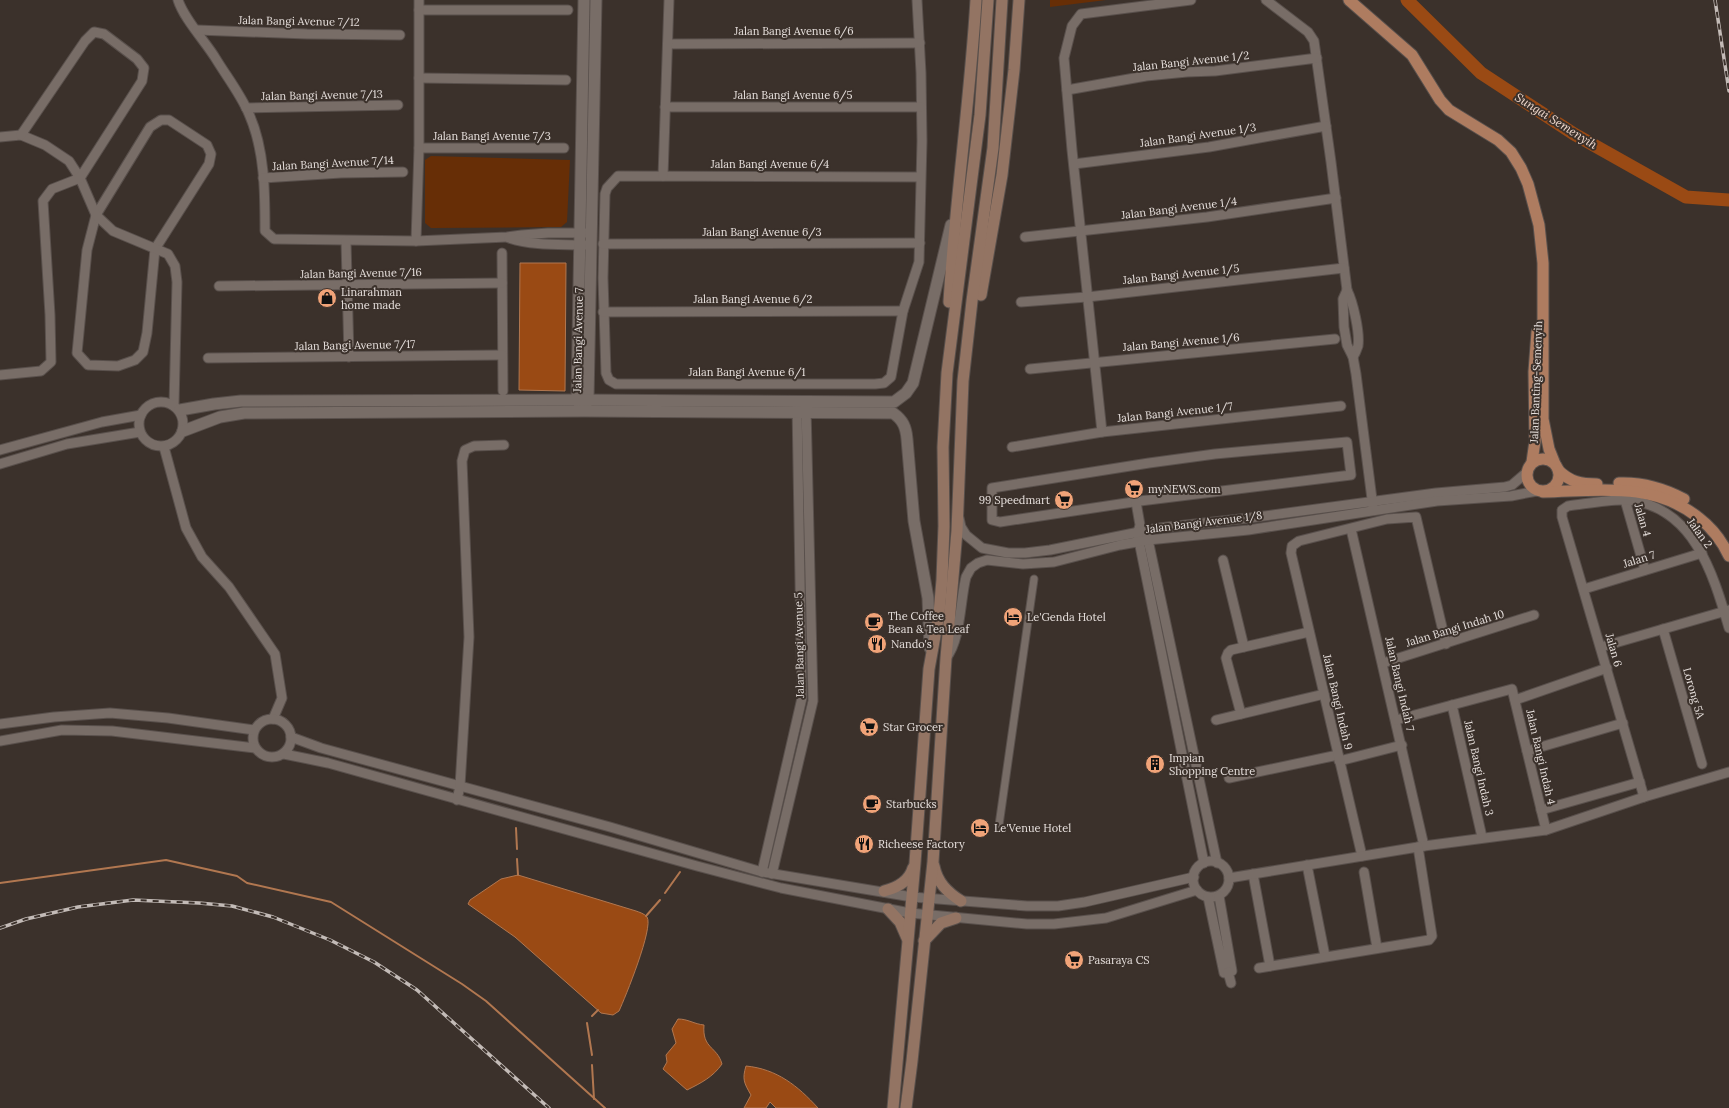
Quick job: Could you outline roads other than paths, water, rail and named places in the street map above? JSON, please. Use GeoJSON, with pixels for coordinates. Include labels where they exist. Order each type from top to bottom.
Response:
{"type":"FeatureCollection","features":[{"type":"Feature","properties":{"kind":"main road"},"geometry":{"type":"LineString","coordinates":[[893,1108],[915,863],[929,669],[942,580],[944,526],[943,447],[949,299],[976,0]]}},
{"type":"Feature","properties":{"kind":"main road"},"geometry":{"type":"LineString","coordinates":[[947,373],[980,115],[988,0]]}},
{"type":"Feature","properties":{"kind":"main road"},"geometry":{"type":"LineString","coordinates":[[906,1108],[933,862],[946,658],[958,510],[963,381],[993,148],[1002,0]]}},
{"type":"Feature","properties":{"kind":"main road"},"geometry":{"type":"LineString","coordinates":[[963,381],[1001,181],[1014,70],[1019,0]]}},
{"type":"Feature","properties":{"kind":"main road","name":"Jalan Banting-Semenyih"},"geometry":{"type":"LineString","coordinates":[[1349,0],[1412,56],[1440,100],[1449,110],[1498,140],[1511,152],[1521,168],[1528,184],[1539,225],[1543,263],[1542,302],[1544,309],[1543,419],[1549,449],[1557,467]]}},
{"type":"Feature","properties":{"kind":"main road","name":"Jalan Banting-Semenyih"},"geometry":{"type":"LineString","coordinates":[[1532,462],[1536,441],[1534,372],[1538,308],[1542,302]]}},
{"type":"Feature","properties":{"kind":"main road"},"geometry":{"type":"LineString","coordinates":[[1729,544],[1716,524],[1694,504],[1670,492],[1650,485],[1630,483],[1588,484],[1571,481],[1557,467],[1544,458],[1532,462],[1528,467],[1526,473],[1529,484],[1540,491],[1630,490],[1649,493],[1668,499],[1686,508],[1707,524],[1724,544],[1729,556]]}},
{"type":"Feature","properties":{"kind":"main road"},"geometry":{"type":"LineString","coordinates":[[1540,491],[1550,490],[1556,485],[1559,478],[1557,467]]}},
{"type":"Feature","properties":{"kind":"main road"},"geometry":{"type":"LineString","coordinates":[[933,862],[935,872],[942,885],[952,896],[961,901]]}},
{"type":"Feature","properties":{"kind":"main road"},"geometry":{"type":"LineString","coordinates":[[884,891],[892,889],[906,880],[912,873],[915,863]]}},
{"type":"Feature","properties":{"kind":"main road"},"geometry":{"type":"LineString","coordinates":[[888,909],[900,922],[908,944]]}},
{"type":"Feature","properties":{"kind":"main road"},"geometry":{"type":"LineString","coordinates":[[924,941],[941,923],[956,918]]}},
{"type":"Feature","properties":{"kind":"street"},"geometry":{"type":"LineString","coordinates":[[178,0],[183,13],[197,30],[246,108],[258,138],[263,178],[265,231],[274,239],[346,241],[416,240],[507,237],[522,234],[591,233]]}},
{"type":"Feature","properties":{"kind":"street"},"geometry":{"type":"LineString","coordinates":[[416,240],[419,148],[419,0]]}},
{"type":"Feature","properties":{"kind":"street","name":"Jalan Bangi Avenue 7"},"geometry":{"type":"LineString","coordinates":[[584,0],[576,400],[586,405],[596,0]]}},
{"type":"Feature","properties":{"kind":"street"},"geometry":{"type":"LineString","coordinates":[[663,176],[669,0]]}},
{"type":"Feature","properties":{"kind":"street"},"geometry":{"type":"LineString","coordinates":[[903,311],[919,262],[920,243],[921,107],[920,43],[917,0]]}},
{"type":"Feature","properties":{"kind":"street"},"geometry":{"type":"LineString","coordinates":[[1102,432],[1087,297],[1064,58],[1072,26],[1081,14],[1191,0]]}},
{"type":"Feature","properties":{"kind":"street"},"geometry":{"type":"LineString","coordinates":[[1266,0],[1308,32],[1314,41],[1347,290],[1343,299],[1344,327],[1347,345],[1353,357],[1373,506]]}},
{"type":"Feature","properties":{"kind":"street"},"geometry":{"type":"LineString","coordinates":[[419,10],[568,10]]}},
{"type":"Feature","properties":{"kind":"street","name":"Jalan Bangi Avenue 7/12"},"geometry":{"type":"LineString","coordinates":[[197,30],[307,34],[400,35]]}},
{"type":"Feature","properties":{"kind":"street"},"geometry":{"type":"LineString","coordinates":[[0,375],[40,371],[51,362],[50,315],[43,201],[52,188],[80,178],[142,81],[144,68],[137,59],[104,34],[94,32],[85,41],[21,135]]}},
{"type":"Feature","properties":{"kind":"street","name":"Jalan Bangi Avenue 6/6"},"geometry":{"type":"LineString","coordinates":[[668,44],[920,43]]}},
{"type":"Feature","properties":{"kind":"street","name":"Jalan Bangi Avenue 1/2"},"geometry":{"type":"LineString","coordinates":[[1067,90],[1146,76],[1215,71],[1317,58]]}},
{"type":"Feature","properties":{"kind":"street"},"geometry":{"type":"LineString","coordinates":[[419,78],[566,80]]}},
{"type":"Feature","properties":{"kind":"street","name":"Jalan Bangi Avenue 7/13"},"geometry":{"type":"LineString","coordinates":[[246,108],[398,106]]}},
{"type":"Feature","properties":{"kind":"street","name":"Jalan Bangi Avenue 6/5"},"geometry":{"type":"LineString","coordinates":[[665,107],[921,107]]}},
{"type":"Feature","properties":{"kind":"street"},"geometry":{"type":"LineString","coordinates":[[161,120],[169,120],[206,145],[210,154],[209,164],[155,249],[147,333],[143,352],[135,360],[118,366],[88,365],[77,353],[87,250],[96,215],[150,127],[161,120]]}},
{"type":"Feature","properties":{"kind":"street","name":"Jalan Bangi Avenue 1/3"},"geometry":{"type":"LineString","coordinates":[[1074,164],[1209,147],[1326,126]]}},
{"type":"Feature","properties":{"kind":"street"},"geometry":{"type":"LineString","coordinates":[[0,137],[21,135],[45,145],[69,161],[80,178],[96,215],[113,232],[168,254],[175,266],[176,282],[177,408]]}},
{"type":"Feature","properties":{"kind":"street","name":"Jalan Bangi Avenue 7/3"},"geometry":{"type":"LineString","coordinates":[[419,148],[564,148]]}},
{"type":"Feature","properties":{"kind":"street","name":"Jalan Bangi Avenue 7/14"},"geometry":{"type":"LineString","coordinates":[[263,178],[341,173],[403,172]]}},
{"type":"Feature","properties":{"kind":"street","name":"Jalan Bangi Avenue 6/4"},"geometry":{"type":"LineString","coordinates":[[603,244],[605,194],[607,188],[618,176],[921,177]]}},
{"type":"Feature","properties":{"kind":"street"},"geometry":{"type":"LineString","coordinates":[[801,407],[894,402],[901,398],[909,389],[915,375],[943,262],[958,192]]}},
{"type":"Feature","properties":{"kind":"street","name":"Jalan Bangi Avenue 1/4"},"geometry":{"type":"LineString","coordinates":[[1025,237],[1211,217],[1336,198]]}},
{"type":"Feature","properties":{"kind":"street"},"geometry":{"type":"LineString","coordinates":[[507,237],[522,242],[547,245],[591,245]]}},
{"type":"Feature","properties":{"kind":"street"},"geometry":{"type":"LineString","coordinates":[[346,241],[349,357]]}},
{"type":"Feature","properties":{"kind":"street","name":"Jalan Bangi Avenue 6/3"},"geometry":{"type":"LineString","coordinates":[[603,244],[920,243]]}},
{"type":"Feature","properties":{"kind":"street"},"geometry":{"type":"LineString","coordinates":[[603,244],[603,312]]}},
{"type":"Feature","properties":{"kind":"street"},"geometry":{"type":"LineString","coordinates":[[502,253],[503,391]]}},
{"type":"Feature","properties":{"kind":"street","name":"Jalan Bangi Avenue 1/5"},"geometry":{"type":"LineString","coordinates":[[1021,302],[1087,297],[1344,268]]}},
{"type":"Feature","properties":{"kind":"street","name":"Jalan Bangi Avenue 7/16"},"geometry":{"type":"LineString","coordinates":[[219,286],[502,283]]}},
{"type":"Feature","properties":{"kind":"street","name":"Jalan Bangi Avenue 6/2"},"geometry":{"type":"LineString","coordinates":[[603,312],[903,311]]}},
{"type":"Feature","properties":{"kind":"street","name":"Jalan Bangi Avenue 6/1"},"geometry":{"type":"LineString","coordinates":[[603,312],[606,373],[609,380],[616,384],[875,384],[884,383],[891,377],[903,311]]}},
{"type":"Feature","properties":{"kind":"street","name":"Jalan Bangi Avenue 1/6"},"geometry":{"type":"LineString","coordinates":[[1030,369],[1335,339]]}},
{"type":"Feature","properties":{"kind":"street","name":"Jalan Bangi Avenue 7/17"},"geometry":{"type":"LineString","coordinates":[[208,358],[502,355]]}},
{"type":"Feature","properties":{"kind":"street"},"geometry":{"type":"LineString","coordinates":[[177,408],[241,401],[576,400]]}},
{"type":"Feature","properties":{"kind":"street"},"geometry":{"type":"LineString","coordinates":[[159,401],[167,402],[177,408],[184,420],[183,431],[176,442],[164,447],[147,442],[140,432],[139,424],[141,415],[145,408],[152,404],[159,401]]}},
{"type":"Feature","properties":{"kind":"street"},"geometry":{"type":"LineString","coordinates":[[183,431],[220,417],[244,413],[586,405],[801,407],[893,413],[900,418],[906,426],[914,521],[930,617],[929,669]]}},
{"type":"Feature","properties":{"kind":"street","name":"Jalan Bangi Avenue 1/7"},"geometry":{"type":"LineString","coordinates":[[1012,447],[1102,432],[1341,406]]}},
{"type":"Feature","properties":{"kind":"street","name":"Jalan Bangi Avenue 5"},"geometry":{"type":"LineString","coordinates":[[767,875],[776,857],[813,701],[801,407]]}},
{"type":"Feature","properties":{"kind":"street","name":"Jalan Bangi Avenue 5"},"geometry":{"type":"LineString","coordinates":[[767,875],[765,858],[802,698],[801,407]]}},
{"type":"Feature","properties":{"kind":"street"},"geometry":{"type":"LineString","coordinates":[[0,450],[102,422],[141,415]]}},
{"type":"Feature","properties":{"kind":"street"},"geometry":{"type":"LineString","coordinates":[[0,464],[67,444],[140,432]]}},
{"type":"Feature","properties":{"kind":"street"},"geometry":{"type":"LineString","coordinates":[[1347,442],[1351,475],[1136,502],[1000,522],[992,520],[992,488],[1215,454],[1347,442]]}},
{"type":"Feature","properties":{"kind":"street"},"geometry":{"type":"LineString","coordinates":[[457,800],[460,786],[469,637],[462,461],[465,450],[474,446],[504,445]]}},
{"type":"Feature","properties":{"kind":"street"},"geometry":{"type":"LineString","coordinates":[[164,447],[180,510],[189,534],[202,557],[229,586],[275,654],[282,698],[273,719]]}},
{"type":"Feature","properties":{"kind":"street","name":"Jalan Bangi Avenue 1/8"},"geometry":{"type":"LineString","coordinates":[[1373,506],[1436,493],[1512,486],[1526,473]]}},
{"type":"Feature","properties":{"kind":"street","name":"Jalan Bangi Avenue 1/8"},"geometry":{"type":"LineString","coordinates":[[946,658],[955,641],[966,577],[971,568],[978,563],[987,560],[1022,564],[1054,562],[1159,528],[1373,506],[1511,496],[1540,491]]}},
{"type":"Feature","properties":{"kind":"street","name":"Jalan 2"},"geometry":{"type":"LineString","coordinates":[[1562,510],[1568,506],[1625,500],[1658,508],[1673,518],[1684,527],[1702,553],[1727,611],[1729,628]]}},
{"type":"Feature","properties":{"kind":"street","name":"Jalan 4"},"geometry":{"type":"LineString","coordinates":[[1625,500],[1645,570]]}},
{"type":"Feature","properties":{"kind":"street"},"geometry":{"type":"LineString","coordinates":[[1136,502],[1204,863]]}},
{"type":"Feature","properties":{"kind":"street","name":"Jalan Bangi Avenue 1/8"},"geometry":{"type":"LineString","coordinates":[[958,510],[962,527],[973,541],[982,548],[1008,553],[1050,550],[1142,534]]}},
{"type":"Feature","properties":{"kind":"street","name":"Jalan 6"},"geometry":{"type":"LineString","coordinates":[[1562,510],[1562,517],[1644,797]]}},
{"type":"Feature","properties":{"kind":"street"},"geometry":{"type":"LineString","coordinates":[[1351,529],[1387,519],[1416,517],[1446,644]]}},
{"type":"Feature","properties":{"kind":"street","name":"Jalan Bangi Indah 9"},"geometry":{"type":"LineString","coordinates":[[1351,529],[1299,541],[1292,546],[1291,553],[1362,856]]}},
{"type":"Feature","properties":{"kind":"street","name":"Jalan Bangi Indah 7"},"geometry":{"type":"LineString","coordinates":[[1351,529],[1402,745],[1421,846],[1432,936],[1429,940],[1377,948]]}},
{"type":"Feature","properties":{"kind":"street"},"geometry":{"type":"LineString","coordinates":[[1142,534],[1217,862],[1225,868],[1229,878],[1227,888],[1219,896],[1208,897],[1197,890],[1194,877],[1199,866],[1204,863],[1217,862]]}},
{"type":"Feature","properties":{"kind":"street","name":"Jalan 7"},"geometry":{"type":"LineString","coordinates":[[1584,589],[1702,553]]}},
{"type":"Feature","properties":{"kind":"street"},"geometry":{"type":"LineString","coordinates":[[1223,560],[1244,647]]}},
{"type":"Feature","properties":{"kind":"street"},"geometry":{"type":"LineString","coordinates":[[999,825],[1034,579]]}},
{"type":"Feature","properties":{"kind":"street"},"geometry":{"type":"LineString","coordinates":[[1601,647],[1727,611]]}},
{"type":"Feature","properties":{"kind":"street","name":"Jalan Bangi Indah 10"},"geometry":{"type":"LineString","coordinates":[[1383,663],[1534,615]]}},
{"type":"Feature","properties":{"kind":"street","name":"Lorong 5A"},"geometry":{"type":"LineString","coordinates":[[1663,629],[1702,764]]}},
{"type":"Feature","properties":{"kind":"street"},"geometry":{"type":"LineString","coordinates":[[1240,714],[1226,658],[1228,653],[1232,650],[1309,632]]}},
{"type":"Feature","properties":{"kind":"street"},"geometry":{"type":"LineString","coordinates":[[1514,700],[1606,668]]}},
{"type":"Feature","properties":{"kind":"street","name":"Jalan Bangi Indah 4"},"geometry":{"type":"LineString","coordinates":[[1452,705],[1512,689],[1546,830]]}},
{"type":"Feature","properties":{"kind":"street"},"geometry":{"type":"LineString","coordinates":[[1216,720],[1324,694]]}},
{"type":"Feature","properties":{"kind":"street"},"geometry":{"type":"LineString","coordinates":[[1396,720],[1452,705]]}},
{"type":"Feature","properties":{"kind":"street","name":"Jalan Bangi Indah 3"},"geometry":{"type":"LineString","coordinates":[[1452,705],[1482,837]]}},
{"type":"Feature","properties":{"kind":"street"},"geometry":{"type":"LineString","coordinates":[[0,724],[54,717],[110,713],[168,718],[254,730]]}},
{"type":"Feature","properties":{"kind":"street"},"geometry":{"type":"LineString","coordinates":[[284,754],[290,743],[291,736],[287,726],[273,719],[262,722],[254,730],[252,739],[258,752],[268,758],[284,754],[328,763],[745,879],[781,888],[910,913],[1027,924],[1079,922],[1106,918],[1133,911],[1197,890]]}},
{"type":"Feature","properties":{"kind":"street"},"geometry":{"type":"LineString","coordinates":[[1527,751],[1623,723]]}},
{"type":"Feature","properties":{"kind":"street"},"geometry":{"type":"LineString","coordinates":[[0,741],[62,730],[112,731],[255,748]]}},
{"type":"Feature","properties":{"kind":"street"},"geometry":{"type":"LineString","coordinates":[[291,736],[321,748],[748,868],[767,875],[781,888]]}},
{"type":"Feature","properties":{"kind":"street"},"geometry":{"type":"LineString","coordinates":[[1228,778],[1402,745]]}},
{"type":"Feature","properties":{"kind":"street"},"geometry":{"type":"LineString","coordinates":[[1229,878],[1421,846],[1546,830],[1644,797],[1729,772]]}},
{"type":"Feature","properties":{"kind":"street"},"geometry":{"type":"LineString","coordinates":[[1541,810],[1640,782]]}},
{"type":"Feature","properties":{"kind":"street"},"geometry":{"type":"LineString","coordinates":[[676,860],[680,848]]}},
{"type":"Feature","properties":{"kind":"street"},"geometry":{"type":"LineString","coordinates":[[776,857],[780,866],[791,877]]}},
{"type":"Feature","properties":{"kind":"street"},"geometry":{"type":"LineString","coordinates":[[748,868],[765,858]]}},
{"type":"Feature","properties":{"kind":"street"},"geometry":{"type":"LineString","coordinates":[[1307,865],[1325,956]]}},
{"type":"Feature","properties":{"kind":"street"},"geometry":{"type":"LineString","coordinates":[[1259,968],[1377,948],[1364,872]]}},
{"type":"Feature","properties":{"kind":"street"},"geometry":{"type":"LineString","coordinates":[[1253,874],[1270,966]]}},
{"type":"Feature","properties":{"kind":"street"},"geometry":{"type":"LineString","coordinates":[[745,879],[767,875],[791,877],[928,899],[1027,906],[1058,906],[1085,902],[1194,877]]}},
{"type":"Feature","properties":{"kind":"street"},"geometry":{"type":"LineString","coordinates":[[1208,897],[1224,973],[1232,972],[1219,896]]}},
{"type":"Feature","properties":{"kind":"street"},"geometry":{"type":"LineString","coordinates":[[1228,972],[1231,983]]}},
{"type":"Feature","properties":{"kind":"waterway","name":"Sungai Semenyih"},"geometry":{"type":"LineString","coordinates":[[1407,0],[1481,73],[1574,134],[1686,197],[1729,200]]}},
{"type":"Feature","properties":{"kind":"waterway"},"geometry":{"type":"LineString","coordinates":[[516,828],[517,849]]}},
{"type":"Feature","properties":{"kind":"waterway"},"geometry":{"type":"LineString","coordinates":[[517,859],[518,875]]}},
{"type":"Feature","properties":{"kind":"waterway"},"geometry":{"type":"LineString","coordinates":[[0,883],[166,860],[237,876],[247,883],[331,902],[462,984],[486,1001],[605,1108]]}},
{"type":"Feature","properties":{"kind":"waterway"},"geometry":{"type":"LineString","coordinates":[[665,893],[680,872]]}},
{"type":"Feature","properties":{"kind":"waterway"},"geometry":{"type":"LineString","coordinates":[[646,916],[660,900]]}},
{"type":"Feature","properties":{"kind":"waterway"},"geometry":{"type":"LineString","coordinates":[[592,1016],[598,1010]]}},
{"type":"Feature","properties":{"kind":"waterway"},"geometry":{"type":"LineString","coordinates":[[587,1023],[592,1055]]}},
{"type":"Feature","properties":{"kind":"waterway"},"geometry":{"type":"LineString","coordinates":[[592,1065],[594,1099]]}},
{"type":"Feature","properties":{"kind":"railway"},"geometry":{"type":"LineString","coordinates":[[1715,0],[1729,91]]}},
{"type":"Feature","properties":{"kind":"railway"},"geometry":{"type":"LineString","coordinates":[[0,928],[26,919],[78,907],[133,900],[232,906],[273,917],[330,940],[374,962],[417,990],[549,1108]]}},
{"type":"Feature","properties":{"kind":"place","name":"Linarahman home made"},"geometry":{"type":"Point","coordinates":[327,298]}},
{"type":"Feature","properties":{"kind":"place","name":"myNEWS.com"},"geometry":{"type":"Point","coordinates":[1134,489]}},
{"type":"Feature","properties":{"kind":"place","name":"99 Speedmart"},"geometry":{"type":"Point","coordinates":[1064,500]}},
{"type":"Feature","properties":{"kind":"place","name":"Le'Genda Hotel"},"geometry":{"type":"Point","coordinates":[1013,617]}},
{"type":"Feature","properties":{"kind":"place","name":"The Coffee Bean & Tea Leaf"},"geometry":{"type":"Point","coordinates":[874,622]}},
{"type":"Feature","properties":{"kind":"place","name":"Nando's"},"geometry":{"type":"Point","coordinates":[877,644]}},
{"type":"Feature","properties":{"kind":"place","name":"Star Grocer"},"geometry":{"type":"Point","coordinates":[869,727]}},
{"type":"Feature","properties":{"kind":"place","name":"Impian Shopping Centre"},"geometry":{"type":"Point","coordinates":[1155,764]}},
{"type":"Feature","properties":{"kind":"place","name":"Starbucks"},"geometry":{"type":"Point","coordinates":[872,804]}},
{"type":"Feature","properties":{"kind":"place","name":"Le'Venue Hotel"},"geometry":{"type":"Point","coordinates":[980,828]}},
{"type":"Feature","properties":{"kind":"place","name":"Richeese Factory"},"geometry":{"type":"Point","coordinates":[864,844]}},
{"type":"Feature","properties":{"kind":"place","name":"Pasaraya CS"},"geometry":{"type":"Point","coordinates":[1074,960]}}]}
